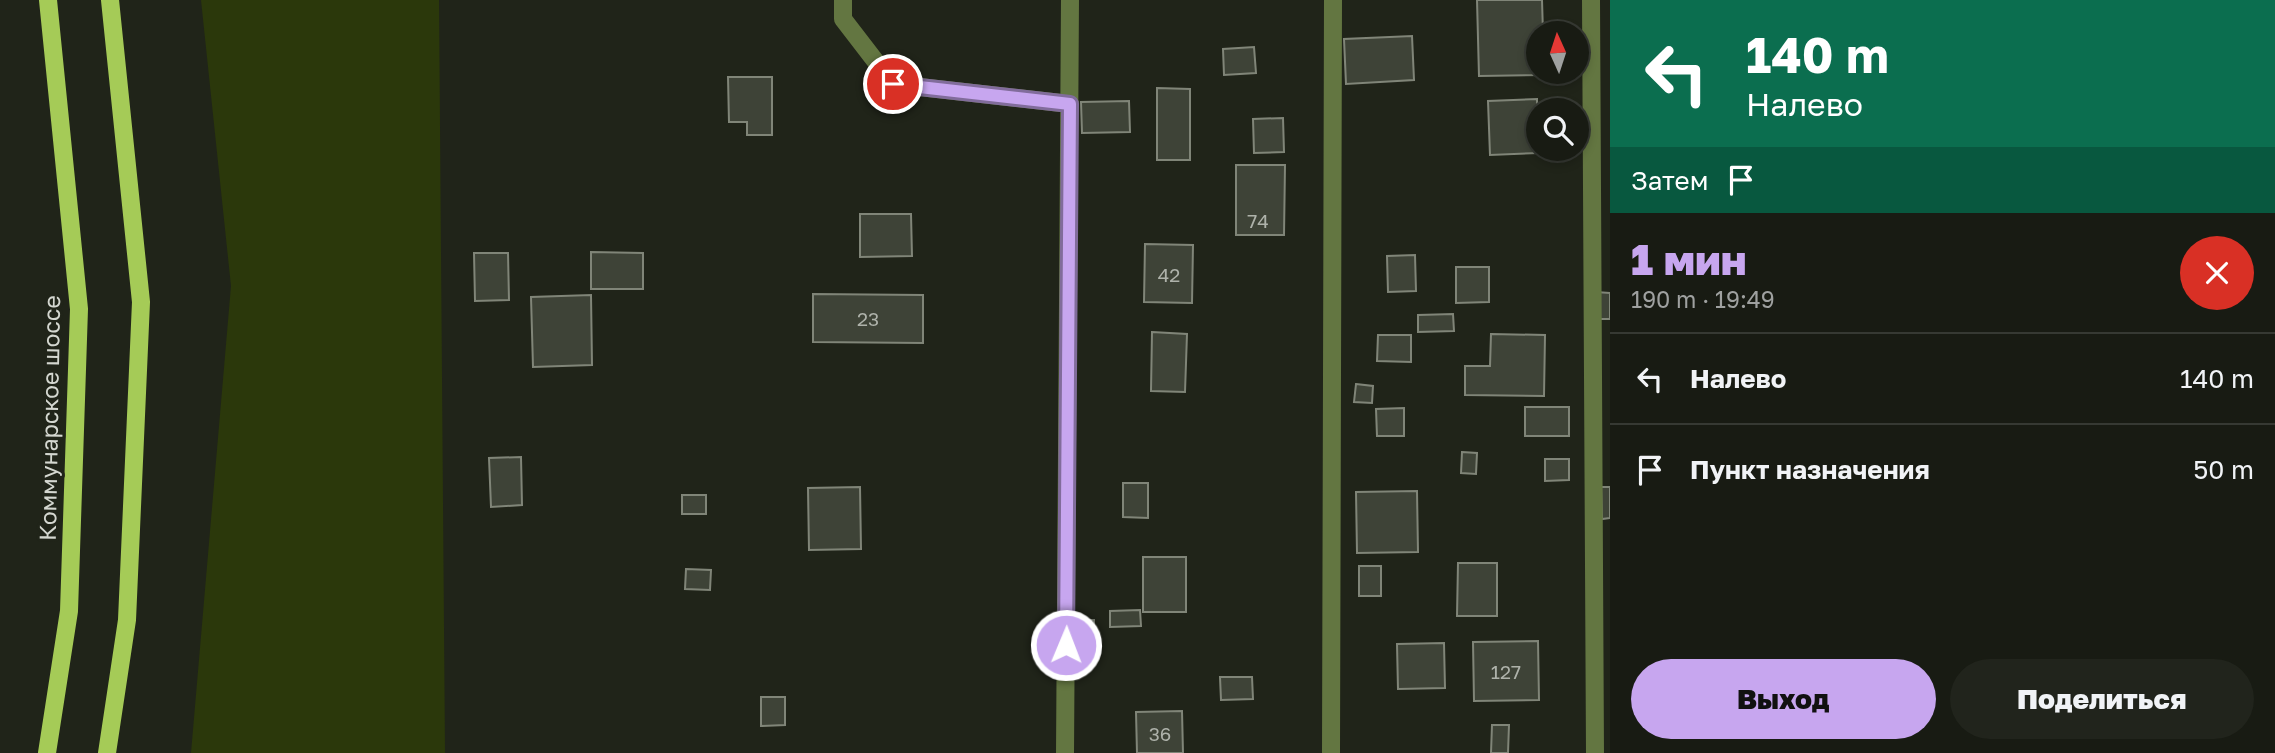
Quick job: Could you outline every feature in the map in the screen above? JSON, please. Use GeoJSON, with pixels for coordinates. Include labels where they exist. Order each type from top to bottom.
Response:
{"type":"FeatureCollection","features":[{"type":"Feature","properties":{"kind":"main road","name":"Коммунарское шоссе"},"geometry":{"type":"LineString","coordinates":[[47,753],[69,611],[79,309],[48,0]]}},
{"type":"Feature","properties":{"kind":"main road"},"geometry":{"type":"LineString","coordinates":[[107,753],[127,621],[141,302],[110,0]]}},
{"type":"Feature","properties":{"kind":"street"},"geometry":{"type":"LineString","coordinates":[[842,0],[843,19],[893,84],[1070,104]]}},
{"type":"Feature","properties":{"kind":"street"},"geometry":{"type":"LineString","coordinates":[[1065,753],[1070,0]]}},
{"type":"Feature","properties":{"kind":"street"},"geometry":{"type":"LineString","coordinates":[[1331,753],[1333,0]]}},
{"type":"Feature","properties":{"kind":"street"},"geometry":{"type":"LineString","coordinates":[[1591,0],[1595,753]]}},
{"type":"Feature","properties":{"kind":"green space"},"geometry":{"type":"Polygon","coordinates":[[[201,0],[439,0],[445,753],[191,753],[231,286],[201,0]]]}},
{"type":"Feature","properties":{"kind":"building"},"geometry":{"type":"Polygon","coordinates":[[[1477,0],[1542,0],[1543,21],[1526,21],[1526,75],[1479,76],[1477,0]]]}},
{"type":"Feature","properties":{"kind":"building"},"geometry":{"type":"Polygon","coordinates":[[[1412,36],[1414,80],[1346,84],[1344,39],[1412,36]]]}},
{"type":"Feature","properties":{"kind":"building"},"geometry":{"type":"Polygon","coordinates":[[[1254,47],[1256,73],[1224,75],[1223,49],[1254,47]]]}},
{"type":"Feature","properties":{"kind":"building"},"geometry":{"type":"Polygon","coordinates":[[[728,77],[772,77],[772,135],[747,135],[747,122],[729,122],[728,77]]]}},
{"type":"Feature","properties":{"kind":"building"},"geometry":{"type":"Polygon","coordinates":[[[1157,88],[1190,89],[1190,160],[1157,160],[1157,88]]]}},
{"type":"Feature","properties":{"kind":"building"},"geometry":{"type":"Polygon","coordinates":[[[1526,99],[1526,154],[1490,155],[1488,101],[1526,99]]]}},
{"type":"Feature","properties":{"kind":"building"},"geometry":{"type":"Polygon","coordinates":[[[1129,101],[1130,132],[1082,133],[1081,102],[1129,101]]]}},
{"type":"Feature","properties":{"kind":"building"},"geometry":{"type":"Polygon","coordinates":[[[1283,118],[1284,152],[1254,153],[1253,119],[1283,118]]]}},
{"type":"Feature","properties":{"kind":"building"},"geometry":{"type":"Polygon","coordinates":[[[1236,165],[1285,165],[1284,235],[1236,235],[1236,165]]]}},
{"type":"Feature","properties":{"kind":"building"},"geometry":{"type":"Polygon","coordinates":[[[860,214],[911,214],[912,256],[860,257],[860,214]]]}},
{"type":"Feature","properties":{"kind":"building"},"geometry":{"type":"Polygon","coordinates":[[[1145,244],[1193,245],[1192,303],[1144,302],[1145,244]]]}},
{"type":"Feature","properties":{"kind":"building"},"geometry":{"type":"Polygon","coordinates":[[[591,252],[643,253],[643,289],[591,289],[591,252]]]}},
{"type":"Feature","properties":{"kind":"building"},"geometry":{"type":"Polygon","coordinates":[[[474,253],[508,253],[509,300],[475,301],[474,253]]]}},
{"type":"Feature","properties":{"kind":"building"},"geometry":{"type":"Polygon","coordinates":[[[1415,255],[1416,291],[1388,292],[1387,256],[1415,255]]]}},
{"type":"Feature","properties":{"kind":"building"},"geometry":{"type":"Polygon","coordinates":[[[1456,267],[1489,267],[1489,302],[1456,303],[1456,267]]]}},
{"type":"Feature","properties":{"kind":"building"},"geometry":{"type":"Polygon","coordinates":[[[1596,292],[1610,293],[1610,319],[1596,319],[1596,292]]]}},
{"type":"Feature","properties":{"kind":"building"},"geometry":{"type":"Polygon","coordinates":[[[813,294],[923,295],[923,343],[813,342],[813,294]]]}},
{"type":"Feature","properties":{"kind":"building"},"geometry":{"type":"Polygon","coordinates":[[[591,295],[592,365],[533,367],[531,297],[591,295]]]}},
{"type":"Feature","properties":{"kind":"building"},"geometry":{"type":"Polygon","coordinates":[[[1453,314],[1454,331],[1418,332],[1418,315],[1453,314]]]}},
{"type":"Feature","properties":{"kind":"building"},"geometry":{"type":"Polygon","coordinates":[[[1152,332],[1187,334],[1185,392],[1151,391],[1152,332]]]}},
{"type":"Feature","properties":{"kind":"building"},"geometry":{"type":"Polygon","coordinates":[[[1491,334],[1545,335],[1544,396],[1465,395],[1465,366],[1490,366],[1491,334]]]}},
{"type":"Feature","properties":{"kind":"building"},"geometry":{"type":"Polygon","coordinates":[[[1378,335],[1411,335],[1411,362],[1377,361],[1378,335]]]}},
{"type":"Feature","properties":{"kind":"building"},"geometry":{"type":"Polygon","coordinates":[[[1356,384],[1373,386],[1372,403],[1354,402],[1356,384]]]}},
{"type":"Feature","properties":{"kind":"building"},"geometry":{"type":"Polygon","coordinates":[[[1525,407],[1569,407],[1569,436],[1525,436],[1525,407]]]}},
{"type":"Feature","properties":{"kind":"building"},"geometry":{"type":"Polygon","coordinates":[[[1404,408],[1404,436],[1377,436],[1376,409],[1404,408]]]}},
{"type":"Feature","properties":{"kind":"building"},"geometry":{"type":"Polygon","coordinates":[[[1462,452],[1477,453],[1476,474],[1461,473],[1462,452]]]}},
{"type":"Feature","properties":{"kind":"building"},"geometry":{"type":"Polygon","coordinates":[[[521,457],[522,505],[491,507],[489,458],[521,457]]]}},
{"type":"Feature","properties":{"kind":"building"},"geometry":{"type":"Polygon","coordinates":[[[1545,459],[1569,459],[1569,480],[1545,481],[1545,459]]]}},
{"type":"Feature","properties":{"kind":"building"},"geometry":{"type":"Polygon","coordinates":[[[1123,483],[1148,483],[1148,518],[1123,517],[1123,483]]]}},
{"type":"Feature","properties":{"kind":"building"},"geometry":{"type":"Polygon","coordinates":[[[860,487],[861,549],[809,550],[808,488],[860,487]]]}},
{"type":"Feature","properties":{"kind":"building"},"geometry":{"type":"Polygon","coordinates":[[[1601,487],[1610,487],[1610,518],[1602,519],[1601,487]]]}},
{"type":"Feature","properties":{"kind":"building"},"geometry":{"type":"Polygon","coordinates":[[[1417,491],[1418,552],[1357,553],[1356,492],[1417,491]]]}},
{"type":"Feature","properties":{"kind":"building"},"geometry":{"type":"Polygon","coordinates":[[[682,495],[706,495],[706,514],[682,514],[682,495]]]}},
{"type":"Feature","properties":{"kind":"building"},"geometry":{"type":"Polygon","coordinates":[[[1143,557],[1186,557],[1186,612],[1143,612],[1143,557]]]}},
{"type":"Feature","properties":{"kind":"building"},"geometry":{"type":"Polygon","coordinates":[[[1458,563],[1497,563],[1497,616],[1457,616],[1458,563]]]}},
{"type":"Feature","properties":{"kind":"building"},"geometry":{"type":"Polygon","coordinates":[[[1359,566],[1381,566],[1381,596],[1359,596],[1359,566]]]}},
{"type":"Feature","properties":{"kind":"building"},"geometry":{"type":"Polygon","coordinates":[[[686,569],[711,570],[710,590],[685,589],[686,569]]]}},
{"type":"Feature","properties":{"kind":"building"},"geometry":{"type":"Polygon","coordinates":[[[1140,610],[1141,626],[1110,627],[1110,611],[1140,610]]]}},
{"type":"Feature","properties":{"kind":"building"},"geometry":{"type":"Polygon","coordinates":[[[1068,620],[1094,620],[1094,629],[1068,630],[1068,620]]]}},
{"type":"Feature","properties":{"kind":"building"},"geometry":{"type":"Polygon","coordinates":[[[1538,641],[1539,700],[1474,701],[1473,642],[1538,641]]]}},
{"type":"Feature","properties":{"kind":"building"},"geometry":{"type":"Polygon","coordinates":[[[1444,643],[1445,688],[1398,689],[1397,644],[1444,643]]]}},
{"type":"Feature","properties":{"kind":"building"},"geometry":{"type":"Polygon","coordinates":[[[1220,677],[1252,677],[1253,699],[1221,700],[1220,677]]]}},
{"type":"Feature","properties":{"kind":"building"},"geometry":{"type":"Polygon","coordinates":[[[761,697],[785,697],[785,725],[761,726],[761,697]]]}},
{"type":"Feature","properties":{"kind":"building"},"geometry":{"type":"Polygon","coordinates":[[[1182,711],[1183,753],[1137,753],[1136,712],[1182,711]]]}},
{"type":"Feature","properties":{"kind":"building"},"geometry":{"type":"Polygon","coordinates":[[[1492,725],[1509,725],[1508,753],[1491,753],[1492,725]]]}},
{"type":"Feature","properties":{"kind":"route"},"geometry":{"type":"LineString","coordinates":[[893,84],[1070,104],[1066,645]]}}]}
